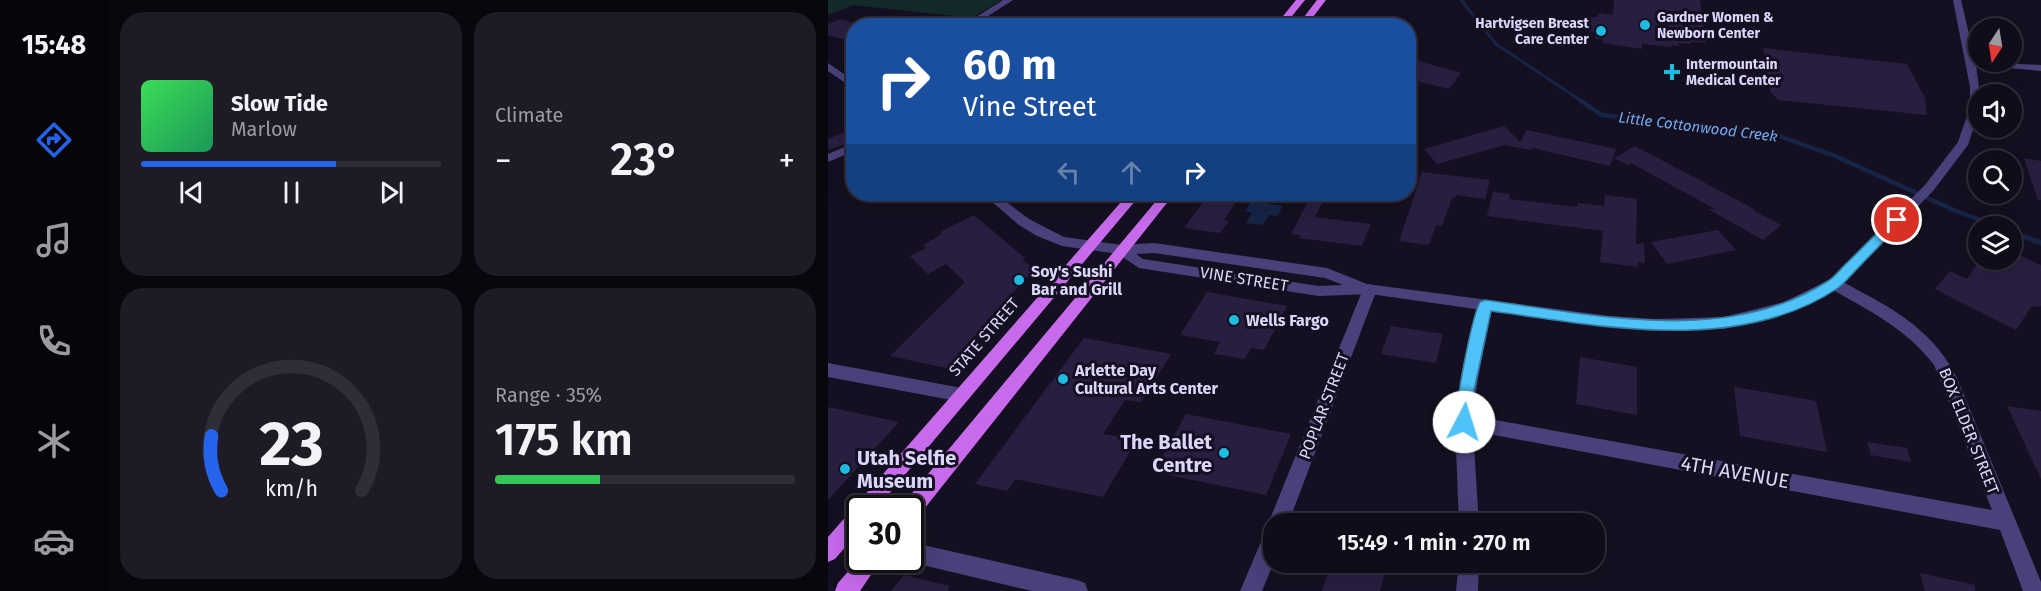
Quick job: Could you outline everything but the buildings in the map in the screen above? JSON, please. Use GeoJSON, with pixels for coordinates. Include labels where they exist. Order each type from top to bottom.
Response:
{"type":"FeatureCollection","features":[{"type":"Feature","properties":{"kind":"main road"},"geometry":{"type":"LineString","coordinates":[[1286,18],[1301,0]]}},
{"type":"Feature","properties":{"kind":"main road"},"geometry":{"type":"LineString","coordinates":[[1307,18],[1322,0]]}},
{"type":"Feature","properties":{"kind":"main road","name":"STATE STREET"},"geometry":{"type":"LineString","coordinates":[[876,495],[1129,201]]}},
{"type":"Feature","properties":{"kind":"main road"},"geometry":{"type":"LineString","coordinates":[[923,495],[1162,201]]}},
{"type":"Feature","properties":{"kind":"main road"},"geometry":{"type":"LineString","coordinates":[[828,552],[846,541]]}},
{"type":"Feature","properties":{"kind":"main road"},"geometry":{"type":"LineString","coordinates":[[846,591],[861,573]]}},
{"type":"Feature","properties":{"kind":"street"},"geometry":{"type":"LineString","coordinates":[[979,18],[1009,0]]}},
{"type":"Feature","properties":{"kind":"street","name":"VINE STREET"},"geometry":{"type":"LineString","coordinates":[[1957,0],[1968,49]]}},
{"type":"Feature","properties":{"kind":"street"},"geometry":{"type":"LineString","coordinates":[[828,66],[846,78]]}},
{"type":"Feature","properties":{"kind":"street"},"geometry":{"type":"LineString","coordinates":[[2022,66],[2041,68]]}},
{"type":"Feature","properties":{"kind":"street","name":"VINE STREET"},"geometry":{"type":"LineString","coordinates":[[998,201],[1042,233],[1062,241],[1122,250],[1139,262],[1319,291],[1370,289],[1609,322],[1695,326],[1724,323],[1788,307],[1834,284],[1929,188],[1964,143],[1975,107],[1972,72]]}},
{"type":"Feature","properties":{"kind":"street"},"geometry":{"type":"LineString","coordinates":[[828,158],[846,150]]}},
{"type":"Feature","properties":{"kind":"street","name":"BOX ELDER STREET"},"geometry":{"type":"LineString","coordinates":[[1834,284],[1916,332],[1936,353],[2034,591]]}},
{"type":"Feature","properties":{"kind":"street","name":"POPLAR STREET"},"geometry":{"type":"LineString","coordinates":[[1282,513],[1370,289]]}},
{"type":"Feature","properties":{"kind":"street"},"geometry":{"type":"LineString","coordinates":[[1468,513],[1464,422],[1467,390],[1485,305]]}},
{"type":"Feature","properties":{"kind":"street"},"geometry":{"type":"LineString","coordinates":[[828,370],[962,395]]}},
{"type":"Feature","properties":{"kind":"street","name":"4TH AVENUE"},"geometry":{"type":"LineString","coordinates":[[1464,422],[2007,522]]}},
{"type":"Feature","properties":{"kind":"street"},"geometry":{"type":"LineString","coordinates":[[924,555],[1077,591]]}},
{"type":"Feature","properties":{"kind":"street"},"geometry":{"type":"LineString","coordinates":[[1251,591],[1263,562]]}},
{"type":"Feature","properties":{"kind":"street"},"geometry":{"type":"LineString","coordinates":[[1467,591],[1468,573]]}},
{"type":"Feature","properties":{"kind":"green space"},"geometry":{"type":"Polygon","coordinates":[[[828,0],[1001,0],[972,18],[853,5],[828,15],[828,0]]]}},
{"type":"Feature","properties":{"kind":"water"},"geometry":{"type":"Polygon","coordinates":[[[1252,201],[1283,206],[1277,216],[1269,215],[1262,225],[1246,223],[1252,213],[1245,211],[1252,201]]]}},
{"type":"Feature","properties":{"kind":"waterway","name":"Little Cottonwood Creek"},"geometry":{"type":"LineString","coordinates":[[1461,0],[1496,44],[1583,102]]}},
{"type":"Feature","properties":{"kind":"waterway","name":"Little Cottonwood Creek"},"geometry":{"type":"LineString","coordinates":[[1581,101],[1602,115],[1779,136],[1835,156],[1970,216]]}},
{"type":"Feature","properties":{"kind":"waterway","name":"Little Cottonwood Creek"},"geometry":{"type":"LineString","coordinates":[[2022,236],[2041,243]]}},
{"type":"Feature","properties":{"kind":"place","name":"Gardner Women & Newborn Center"},"geometry":{"type":"Point","coordinates":[1645,25]}},
{"type":"Feature","properties":{"kind":"place","name":"Hartvigsen Breast Care Center"},"geometry":{"type":"Point","coordinates":[1601,31]}},
{"type":"Feature","properties":{"kind":"place","name":"Intermountain Medical Center"},"geometry":{"type":"Point","coordinates":[1672,72]}},
{"type":"Feature","properties":{"kind":"place","name":"Soy's Sushi Bar and Grill"},"geometry":{"type":"Point","coordinates":[1019,280]}},
{"type":"Feature","properties":{"kind":"place","name":"Wells Fargo"},"geometry":{"type":"Point","coordinates":[1234,320]}},
{"type":"Feature","properties":{"kind":"place","name":"Arlette Day Cultural Arts Center"},"geometry":{"type":"Point","coordinates":[1063,379]}},
{"type":"Feature","properties":{"kind":"place","name":"The Ballet Centre"},"geometry":{"type":"Point","coordinates":[1224,453]}},
{"type":"Feature","properties":{"kind":"place","name":"Utah Selfie Museum"},"geometry":{"type":"Point","coordinates":[845,469]}},
{"type":"Feature","properties":{"kind":"route"},"geometry":{"type":"LineString","coordinates":[[1464,422],[1467,390],[1485,305],[1609,322],[1668,326],[1724,323],[1788,307],[1834,284],[1897,220]]}}]}
